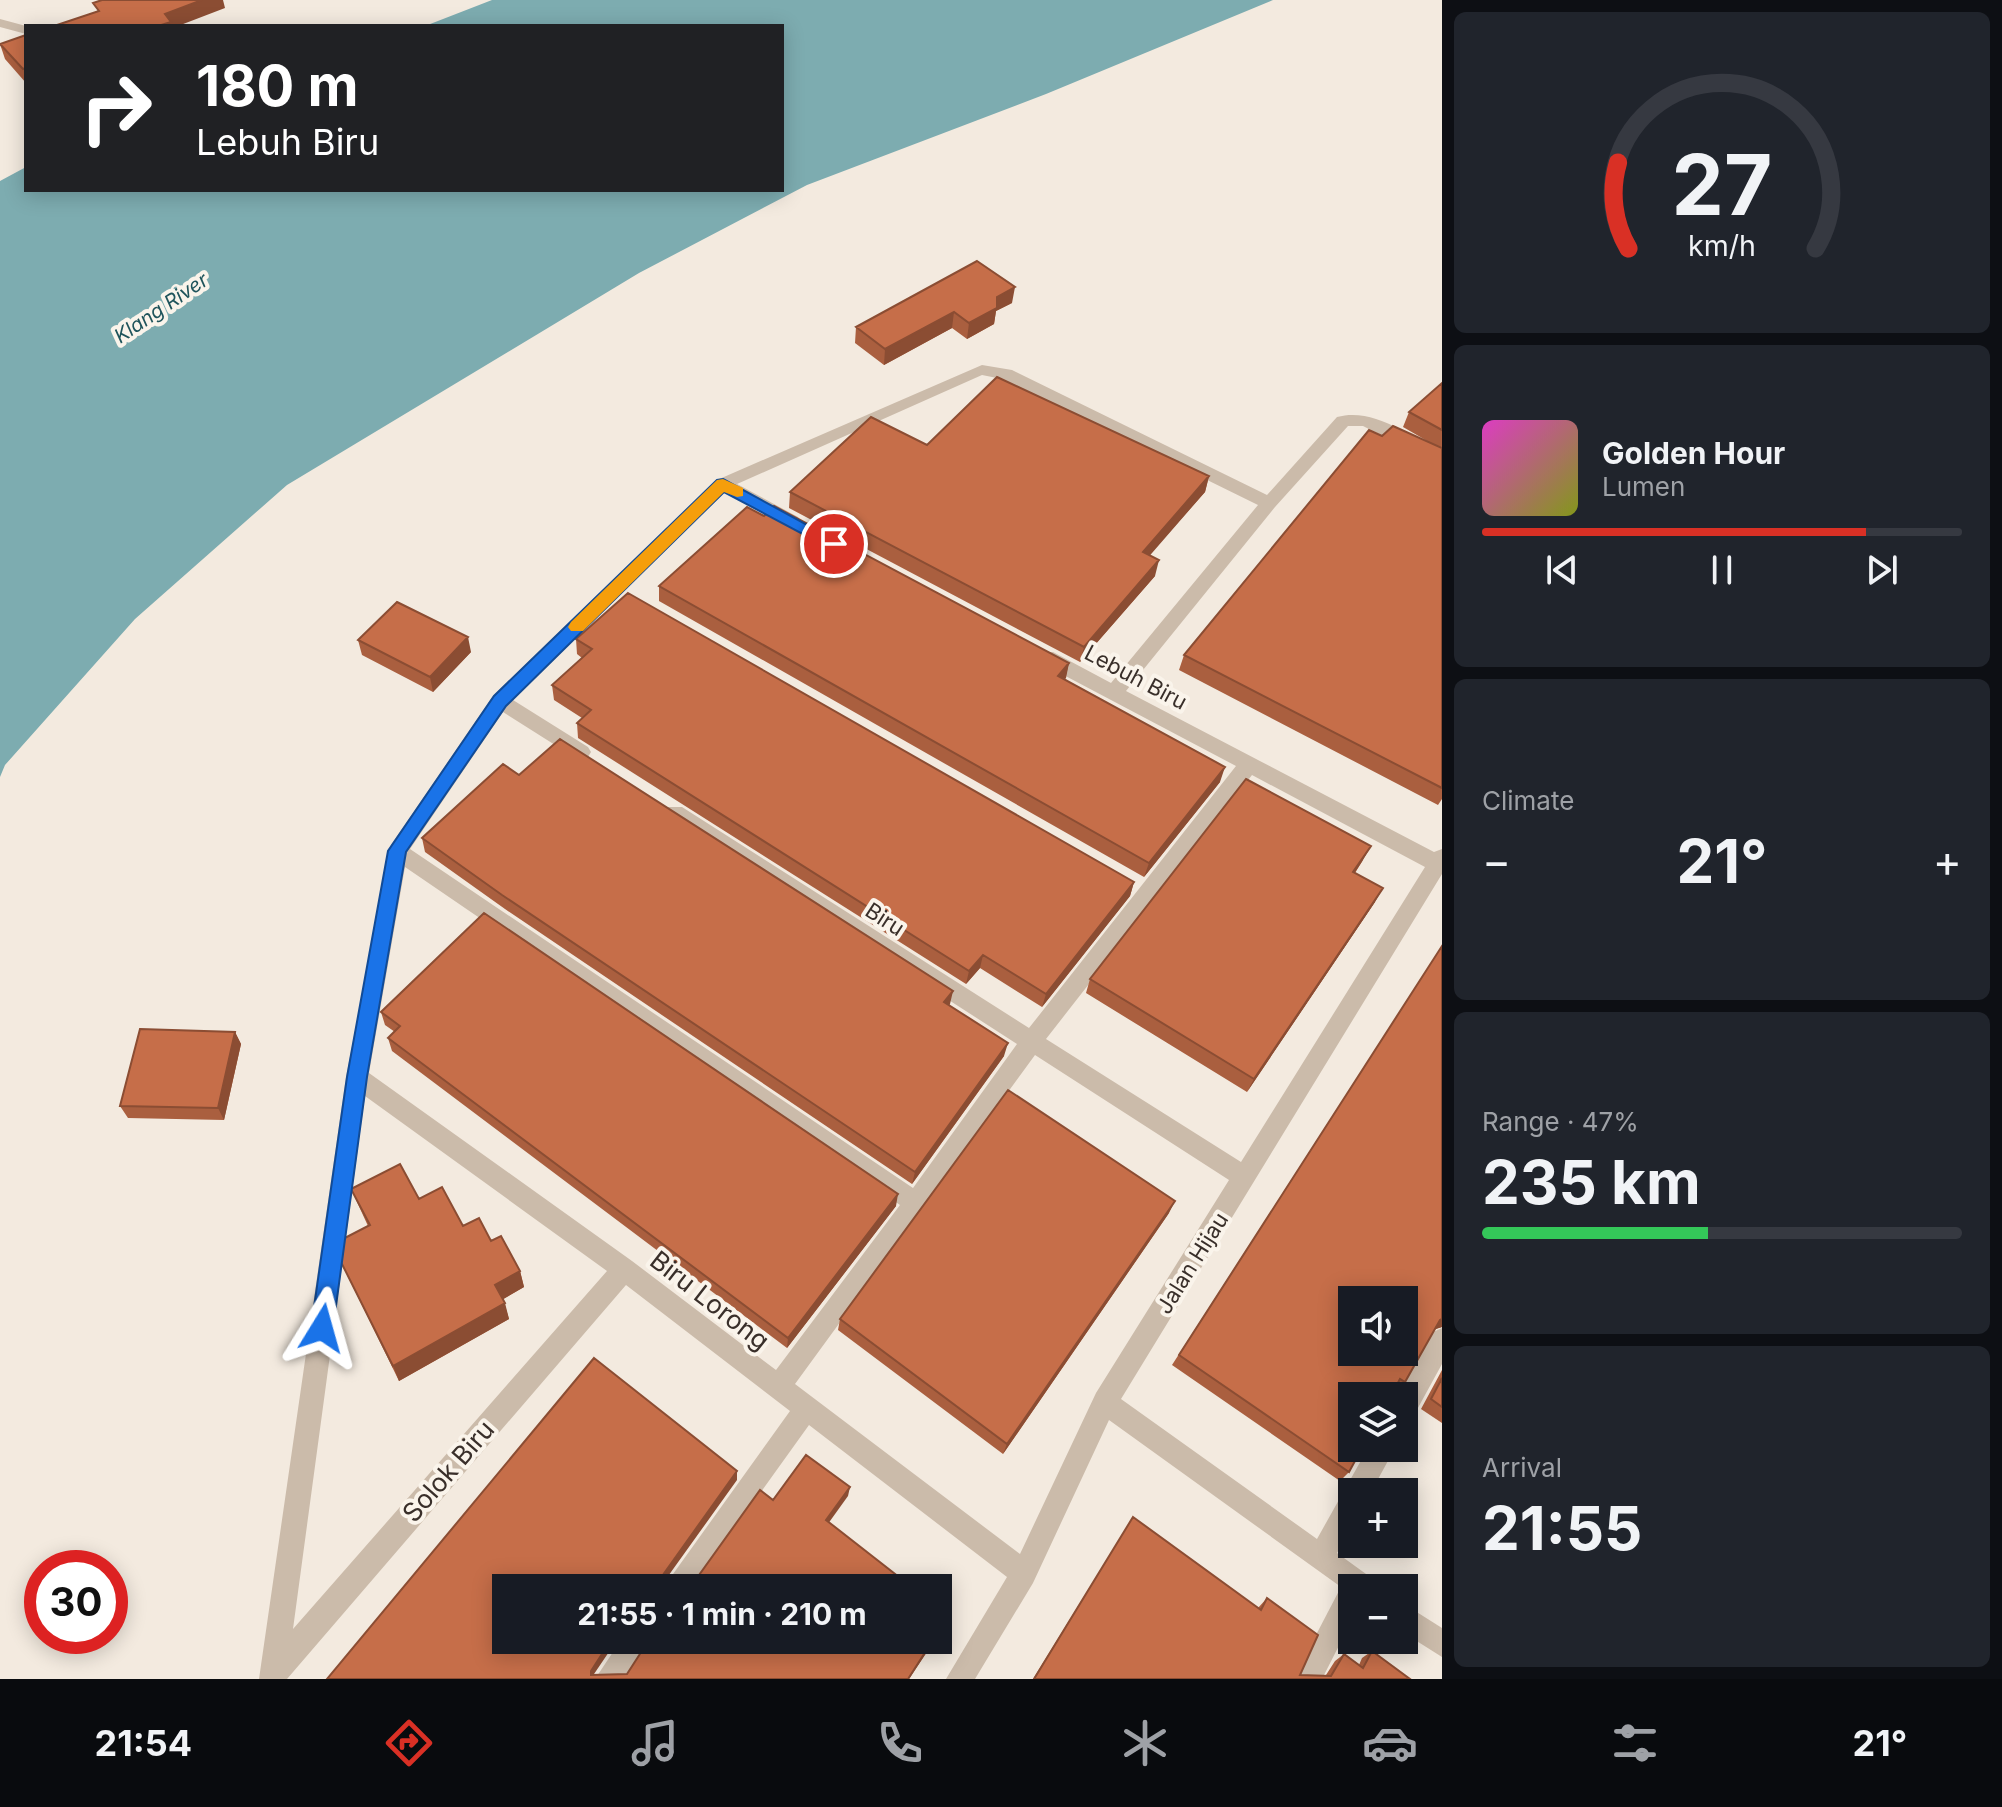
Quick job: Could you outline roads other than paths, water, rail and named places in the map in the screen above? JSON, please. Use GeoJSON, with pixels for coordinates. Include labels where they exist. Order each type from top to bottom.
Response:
{"type":"FeatureCollection","features":[{"type":"Feature","properties":{"kind":"street"},"geometry":{"type":"LineString","coordinates":[[0,23],[24,29]]}},
{"type":"Feature","properties":{"kind":"street"},"geometry":{"type":"LineString","coordinates":[[273,1676],[357,1077],[398,851],[500,701],[623,592],[723,484],[982,370],[1006,374],[1269,503]]}},
{"type":"Feature","properties":{"kind":"street"},"geometry":{"type":"LineString","coordinates":[[1114,693],[1269,503],[1343,421],[1353,419],[1376,425],[1442,460]]}},
{"type":"Feature","properties":{"kind":"street"},"geometry":{"type":"LineString","coordinates":[[723,484],[806,529]]}},
{"type":"Feature","properties":{"kind":"street","name":"Lebuh Biru"},"geometry":{"type":"LineString","coordinates":[[1030,648],[1440,862]]}},
{"type":"Feature","properties":{"kind":"street"},"geometry":{"type":"LineString","coordinates":[[500,701],[593,760]]}},
{"type":"Feature","properties":{"kind":"street"},"geometry":{"type":"LineString","coordinates":[[777,1388],[916,1203],[1141,890],[1249,764]]}},
{"type":"Feature","properties":{"kind":"street","name":"Biru"},"geometry":{"type":"LineString","coordinates":[[660,803],[1244,1177]]}},
{"type":"Feature","properties":{"kind":"street"},"geometry":{"type":"LineString","coordinates":[[398,851],[916,1203]]}},
{"type":"Feature","properties":{"kind":"street","name":"Jalan Hijau"},"geometry":{"type":"LineString","coordinates":[[960,1679],[1024,1574],[1105,1402],[1440,862]]}},
{"type":"Feature","properties":{"kind":"street","name":"Biru Lorong"},"geometry":{"type":"LineString","coordinates":[[357,1077],[624,1269],[1024,1574]]}},
{"type":"Feature","properties":{"kind":"street","name":"Solok Biru"},"geometry":{"type":"LineString","coordinates":[[273,1676],[624,1269]]}},
{"type":"Feature","properties":{"kind":"street"},"geometry":{"type":"LineString","coordinates":[[1418,1383],[1442,1340]]}},
{"type":"Feature","properties":{"kind":"street"},"geometry":{"type":"LineString","coordinates":[[1105,1402],[1341,1574]]}},
{"type":"Feature","properties":{"kind":"street"},"geometry":{"type":"LineString","coordinates":[[686,1574],[806,1409]]}},
{"type":"Feature","properties":{"kind":"street"},"geometry":{"type":"LineString","coordinates":[[1321,1557],[1338,1527]]}},
{"type":"Feature","properties":{"kind":"street"},"geometry":{"type":"LineString","coordinates":[[1307,1679],[1338,1623]]}},
{"type":"Feature","properties":{"kind":"street"},"geometry":{"type":"LineString","coordinates":[[1418,1627],[1442,1644]]}},
{"type":"Feature","properties":{"kind":"street"},"geometry":{"type":"LineString","coordinates":[[609,1679],[628,1654]]}},
{"type":"Feature","properties":{"kind":"water","name":"Klang River"},"geometry":{"type":"Polygon","coordinates":[[[492,0],[1273,0],[1046,94],[807,185],[639,273],[287,485],[135,619],[5,765],[0,777],[0,181],[24,168],[24,192],[784,192],[784,24],[430,24],[492,0]]]}}]}
